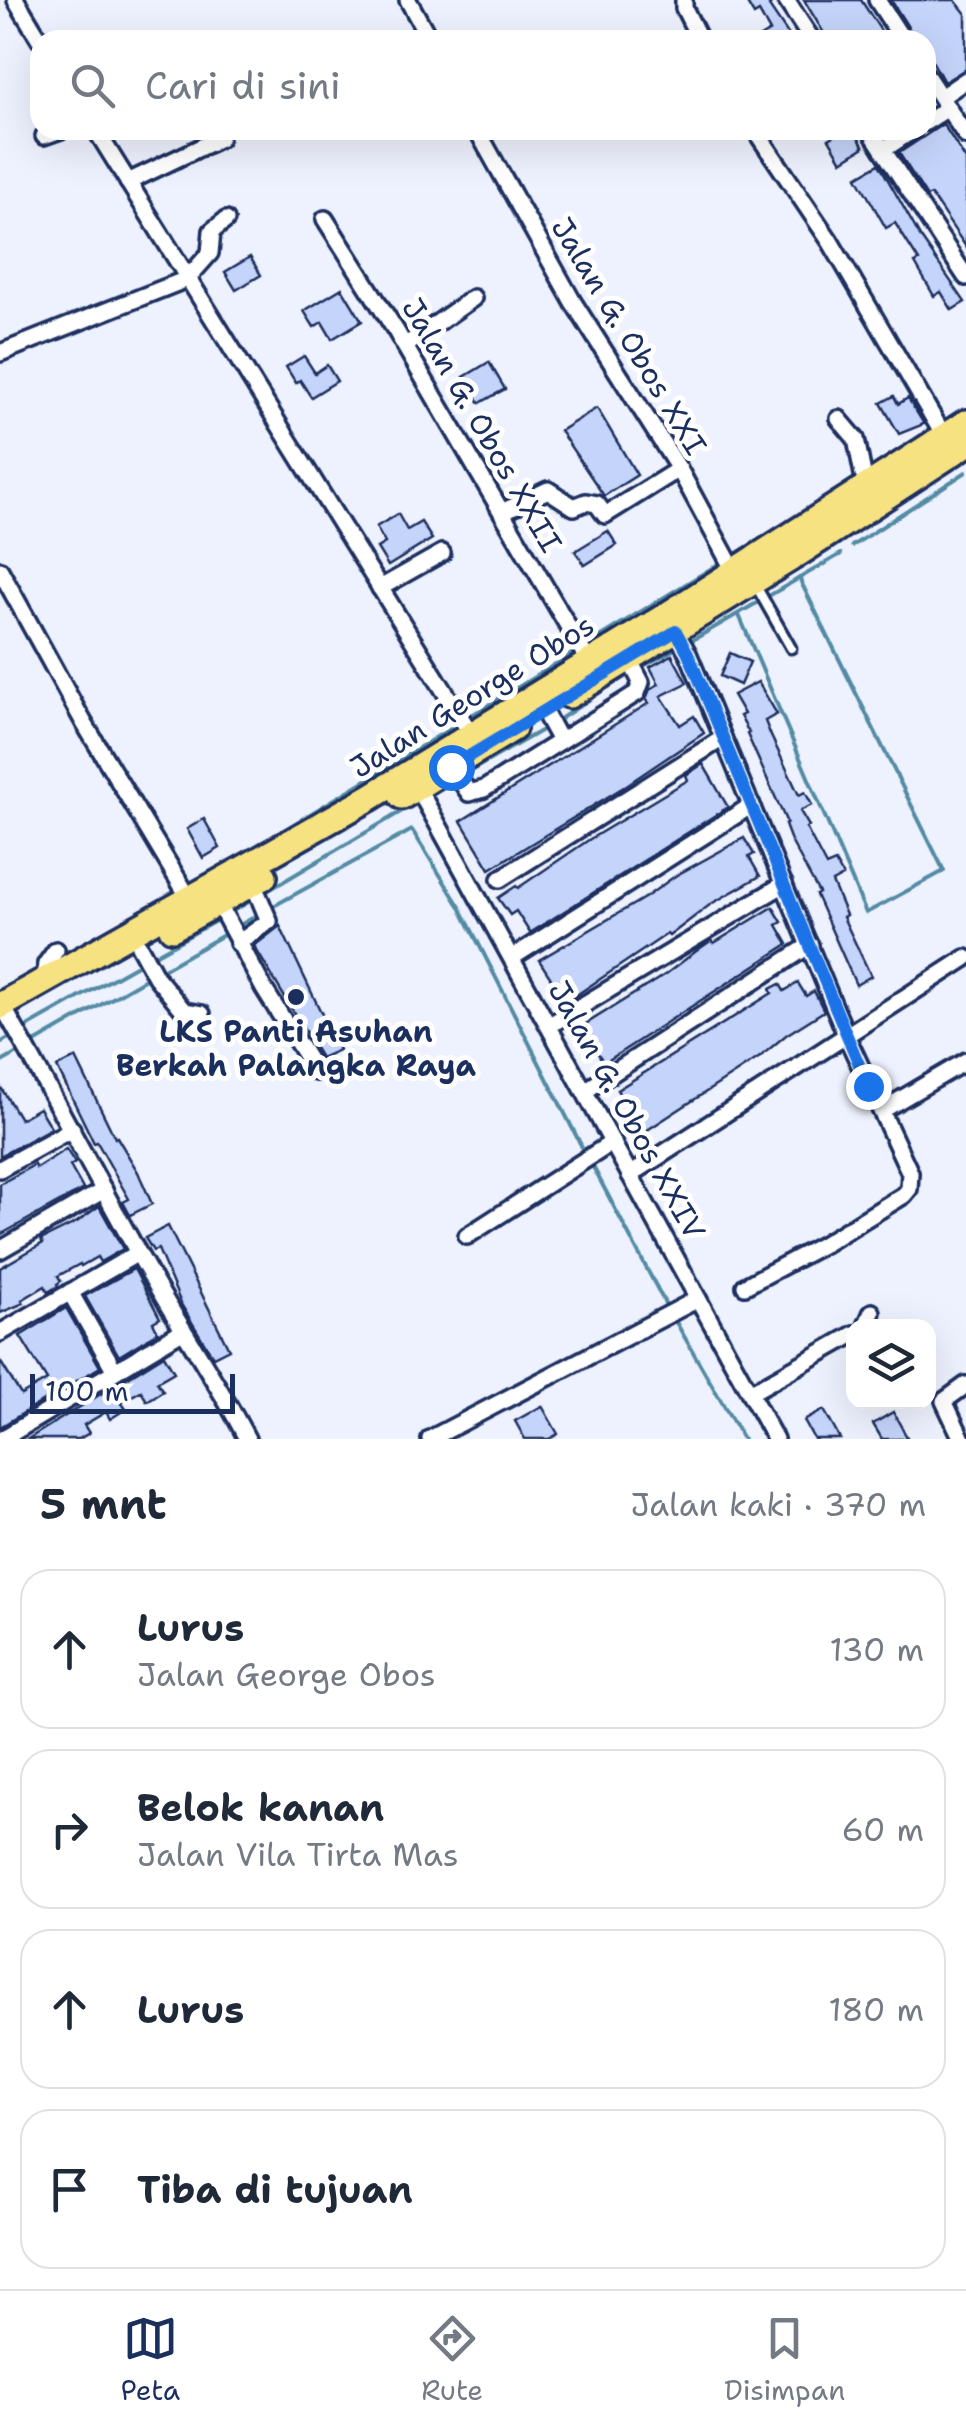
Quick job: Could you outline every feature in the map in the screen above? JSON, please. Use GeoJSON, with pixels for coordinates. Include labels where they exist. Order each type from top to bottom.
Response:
{"type":"FeatureCollection","features":[{"type":"Feature","properties":{"kind":"main road","name":"Jalan George Obos"},"geometry":{"type":"LineString","coordinates":[[750,583],[870,484],[959,434]]}},
{"type":"Feature","properties":{"kind":"main road","name":"Jalan George Obos"},"geometry":{"type":"LineString","coordinates":[[5,1010],[144,955],[257,892],[420,790],[471,734],[600,687],[959,434]]}},
{"type":"Feature","properties":{"kind":"main road","name":"Jalan George Obos"},"geometry":{"type":"LineString","coordinates":[[5,1010],[46,980],[189,898],[456,775],[551,725],[678,635]]}},
{"type":"Feature","properties":{"kind":"street"},"geometry":{"type":"LineString","coordinates":[[16,0],[34,30]]}},
{"type":"Feature","properties":{"kind":"street"},"geometry":{"type":"LineString","coordinates":[[408,0],[424,30]]}},
{"type":"Feature","properties":{"kind":"street"},"geometry":{"type":"LineString","coordinates":[[684,0],[695,30]]}},
{"type":"Feature","properties":{"kind":"street"},"geometry":{"type":"LineString","coordinates":[[786,0],[806,30]]}},
{"type":"Feature","properties":{"kind":"street"},"geometry":{"type":"LineString","coordinates":[[877,0],[896,30]]}},
{"type":"Feature","properties":{"kind":"street"},"geometry":{"type":"LineString","coordinates":[[936,111],[966,80]]}},
{"type":"Feature","properties":{"kind":"street"},"geometry":{"type":"LineString","coordinates":[[936,90],[966,136]]}},
{"type":"Feature","properties":{"kind":"street"},"geometry":{"type":"LineString","coordinates":[[102,140],[471,734]]}},
{"type":"Feature","properties":{"kind":"street"},"geometry":{"type":"LineString","coordinates":[[128,182],[216,140]]}},
{"type":"Feature","properties":{"kind":"street","name":"Jalan G. Obos XXI"},"geometry":{"type":"LineString","coordinates":[[483,140],[572,302],[750,583]]}},
{"type":"Feature","properties":{"kind":"street"},"geometry":{"type":"LineString","coordinates":[[762,140],[959,434]]}},
{"type":"Feature","properties":{"kind":"street"},"geometry":{"type":"LineString","coordinates":[[876,140],[966,277]]}},
{"type":"Feature","properties":{"kind":"street"},"geometry":{"type":"LineString","coordinates":[[883,150],[898,140]]}},
{"type":"Feature","properties":{"kind":"street","name":"Jalan G. Obos XXII"},"geometry":{"type":"LineString","coordinates":[[325,219],[405,346],[600,687]]}},
{"type":"Feature","properties":{"kind":"street"},"geometry":{"type":"LineString","coordinates":[[0,353],[188,279],[210,253],[212,230],[226,220]]}},
{"type":"Feature","properties":{"kind":"street"},"geometry":{"type":"LineString","coordinates":[[405,346],[473,298]]}},
{"type":"Feature","properties":{"kind":"street"},"geometry":{"type":"LineString","coordinates":[[840,419],[856,439],[863,474],[870,484]]}},
{"type":"Feature","properties":{"kind":"street"},"geometry":{"type":"LineString","coordinates":[[502,512],[548,490],[574,507],[586,502],[597,504],[605,515],[678,470]]}},
{"type":"Feature","properties":{"kind":"street"},"geometry":{"type":"LineString","coordinates":[[380,588],[442,553]]}},
{"type":"Feature","properties":{"kind":"street"},"geometry":{"type":"LineString","coordinates":[[0,570],[84,722],[189,898]]}},
{"type":"Feature","properties":{"kind":"street"},"geometry":{"type":"LineString","coordinates":[[678,635],[846,1035],[910,1173],[909,1189],[824,1244],[746,1286]]}},
{"type":"Feature","properties":{"kind":"street"},"geometry":{"type":"LineString","coordinates":[[456,775],[469,793],[484,789],[551,725],[600,687]]}},
{"type":"Feature","properties":{"kind":"street"},"geometry":{"type":"LineString","coordinates":[[500,879],[723,738]]}},
{"type":"Feature","properties":{"kind":"street","name":"Jalan G. Obos XXIV"},"geometry":{"type":"LineString","coordinates":[[420,790],[772,1434]]}},
{"type":"Feature","properties":{"kind":"street"},"geometry":{"type":"LineString","coordinates":[[513,958],[752,805]]}},
{"type":"Feature","properties":{"kind":"street"},"geometry":{"type":"LineString","coordinates":[[550,1025],[784,884]]}},
{"type":"Feature","properties":{"kind":"street"},"geometry":{"type":"LineString","coordinates":[[238,943],[269,921],[257,892]]}},
{"type":"Feature","properties":{"kind":"street"},"geometry":{"type":"LineString","coordinates":[[222,911],[316,1072]]}},
{"type":"Feature","properties":{"kind":"street"},"geometry":{"type":"LineString","coordinates":[[585,1091],[810,946]]}},
{"type":"Feature","properties":{"kind":"street"},"geometry":{"type":"LineString","coordinates":[[46,980],[46,964],[56,950]]}},
{"type":"Feature","properties":{"kind":"street"},"geometry":{"type":"LineString","coordinates":[[144,955],[156,977],[184,1011],[202,1014]]}},
{"type":"Feature","properties":{"kind":"street"},"geometry":{"type":"LineString","coordinates":[[630,1175],[966,958]]}},
{"type":"Feature","properties":{"kind":"street"},"geometry":{"type":"LineString","coordinates":[[5,1010],[182,1331],[226,1398],[247,1439]]}},
{"type":"Feature","properties":{"kind":"street"},"geometry":{"type":"LineString","coordinates":[[881,1112],[966,1060]]}},
{"type":"Feature","properties":{"kind":"street"},"geometry":{"type":"LineString","coordinates":[[0,1169],[72,1129]]}},
{"type":"Feature","properties":{"kind":"street"},"geometry":{"type":"LineString","coordinates":[[467,1236],[613,1142]]}},
{"type":"Feature","properties":{"kind":"street"},"geometry":{"type":"LineString","coordinates":[[0,1250],[104,1190]]}},
{"type":"Feature","properties":{"kind":"street"},"geometry":{"type":"LineString","coordinates":[[0,1333],[138,1252]]}},
{"type":"Feature","properties":{"kind":"street"},"geometry":{"type":"LineString","coordinates":[[70,1292],[115,1371]]}},
{"type":"Feature","properties":{"kind":"street"},"geometry":{"type":"LineString","coordinates":[[430,1439],[698,1299]]}},
{"type":"Feature","properties":{"kind":"street"},"geometry":{"type":"LineString","coordinates":[[2,1439],[182,1331]]}},
{"type":"Feature","properties":{"kind":"street"},"geometry":{"type":"LineString","coordinates":[[750,1393],[846,1339]]}},
{"type":"Feature","properties":{"kind":"street"},"geometry":{"type":"LineString","coordinates":[[962,1439],[944,1400],[966,1385]]}},
{"type":"Feature","properties":{"kind":"street"},"geometry":{"type":"LineString","coordinates":[[753,1439],[772,1434]]}},
{"type":"Feature","properties":{"kind":"lane"},"geometry":{"type":"LineString","coordinates":[[750,583],[771,611],[790,648]]}},
{"type":"Feature","properties":{"kind":"building"},"geometry":{"type":"Polygon","coordinates":[[[745,0],[775,0],[769,6],[785,30],[769,30],[759,12],[754,15],[745,0]]]}},
{"type":"Feature","properties":{"kind":"building"},"geometry":{"type":"Polygon","coordinates":[[[804,0],[861,0],[880,30],[822,30],[804,0]]]}},
{"type":"Feature","properties":{"kind":"building"},"geometry":{"type":"Polygon","coordinates":[[[891,0],[955,0],[966,14],[966,69],[944,82],[936,68],[936,30],[910,30],[891,0]]]}},
{"type":"Feature","properties":{"kind":"building"},"geometry":{"type":"Polygon","coordinates":[[[943,124],[966,160],[966,247],[899,153],[919,140],[936,140],[936,129],[943,124]]]}},
{"type":"Feature","properties":{"kind":"building"},"geometry":{"type":"Polygon","coordinates":[[[830,140],[860,140],[864,147],[842,161],[830,140]]]}},
{"type":"Feature","properties":{"kind":"building"},"geometry":{"type":"Polygon","coordinates":[[[879,164],[921,238],[965,302],[952,310],[941,292],[934,296],[915,263],[919,261],[895,223],[886,228],[857,177],[879,164]]]}},
{"type":"Feature","properties":{"kind":"building"},"geometry":{"type":"Polygon","coordinates":[[[250,257],[261,275],[236,290],[225,272],[250,257]]]}},
{"type":"Feature","properties":{"kind":"building"},"geometry":{"type":"Polygon","coordinates":[[[342,288],[362,321],[332,339],[322,322],[314,327],[304,311],[342,288]]]}},
{"type":"Feature","properties":{"kind":"building"},"geometry":{"type":"Polygon","coordinates":[[[304,356],[315,373],[327,365],[337,381],[311,397],[286,367],[304,356]]]}},
{"type":"Feature","properties":{"kind":"building"},"geometry":{"type":"Polygon","coordinates":[[[489,362],[505,389],[480,403],[464,377],[489,362]]]}},
{"type":"Feature","properties":{"kind":"building"},"geometry":{"type":"Polygon","coordinates":[[[894,396],[898,404],[908,398],[924,424],[899,434],[881,403],[894,396]]]}},
{"type":"Feature","properties":{"kind":"building"},"geometry":{"type":"Polygon","coordinates":[[[597,408],[637,475],[604,496],[560,431],[597,408]]]}},
{"type":"Feature","properties":{"kind":"building"},"geometry":{"type":"Polygon","coordinates":[[[398,514],[407,530],[421,522],[432,539],[388,566],[377,548],[385,543],[376,527],[398,514]]]}},
{"type":"Feature","properties":{"kind":"building"},"geometry":{"type":"Polygon","coordinates":[[[608,531],[617,545],[585,565],[575,551],[608,531]]]}},
{"type":"Feature","properties":{"kind":"building"},"geometry":{"type":"Polygon","coordinates":[[[730,653],[750,662],[740,685],[720,676],[730,653]]]}},
{"type":"Feature","properties":{"kind":"building"},"geometry":{"type":"Polygon","coordinates":[[[672,655],[687,683],[661,696],[680,725],[694,716],[704,733],[490,869],[461,821],[649,703],[646,699],[650,689],[659,684],[650,667],[672,655]]]}},
{"type":"Feature","properties":{"kind":"building"},"geometry":{"type":"Polygon","coordinates":[[[758,682],[777,714],[765,721],[771,736],[799,795],[805,792],[812,805],[800,811],[809,826],[806,828],[826,866],[835,862],[843,876],[832,882],[846,915],[843,917],[871,976],[856,985],[816,895],[819,893],[791,841],[787,823],[740,716],[744,714],[733,695],[758,682]]]}},
{"type":"Feature","properties":{"kind":"building"},"geometry":{"type":"Polygon","coordinates":[[[703,764],[728,807],[530,933],[516,911],[510,915],[498,898],[688,780],[686,775],[703,764]]]}},
{"type":"Feature","properties":{"kind":"building"},"geometry":{"type":"Polygon","coordinates":[[[204,819],[220,848],[203,858],[187,829],[204,819]]]}},
{"type":"Feature","properties":{"kind":"building"},"geometry":{"type":"Polygon","coordinates":[[[744,838],[754,854],[749,857],[760,876],[711,904],[566,1002],[539,960],[744,838]]]}},
{"type":"Feature","properties":{"kind":"building"},"geometry":{"type":"Polygon","coordinates":[[[773,907],[782,922],[777,925],[788,944],[604,1063],[581,1027],[712,940],[714,943],[773,907]]]}},
{"type":"Feature","properties":{"kind":"building","name":"LKS Panti Asuhan Berkah Palangka Raya"},"geometry":{"type":"Polygon","coordinates":[[[280,926],[339,1050],[321,1058],[254,946],[280,926]]]}},
{"type":"Feature","properties":{"kind":"building"},"geometry":{"type":"Polygon","coordinates":[[[798,983],[806,996],[814,991],[824,1011],[635,1138],[622,1118],[631,1112],[617,1090],[772,993],[770,989],[780,984],[784,991],[798,983]]]}},
{"type":"Feature","properties":{"kind":"building"},"geometry":{"type":"Polygon","coordinates":[[[76,1058],[152,1204],[130,1215],[123,1202],[129,1199],[97,1142],[94,1143],[57,1067],[76,1058]]]}},
{"type":"Feature","properties":{"kind":"building"},"geometry":{"type":"Polygon","coordinates":[[[0,1086],[20,1119],[39,1108],[51,1128],[0,1156],[0,1086]]]}},
{"type":"Feature","properties":{"kind":"building"},"geometry":{"type":"Polygon","coordinates":[[[66,1149],[83,1189],[0,1235],[0,1184],[66,1149]]]}},
{"type":"Feature","properties":{"kind":"building"},"geometry":{"type":"Polygon","coordinates":[[[99,1206],[123,1249],[100,1262],[97,1257],[80,1264],[58,1276],[58,1286],[48,1292],[45,1286],[22,1300],[24,1303],[0,1313],[0,1268],[99,1206]]]}},
{"type":"Feature","properties":{"kind":"building"},"geometry":{"type":"Polygon","coordinates":[[[168,1226],[229,1349],[213,1357],[182,1306],[158,1249],[153,1251],[145,1238],[168,1226]]]}},
{"type":"Feature","properties":{"kind":"building"},"geometry":{"type":"Polygon","coordinates":[[[134,1269],[160,1318],[153,1322],[158,1332],[119,1356],[85,1296],[134,1269]]]}},
{"type":"Feature","properties":{"kind":"building"},"geometry":{"type":"Polygon","coordinates":[[[66,1308],[100,1367],[0,1427],[0,1361],[21,1395],[47,1380],[20,1336],[66,1308]]]}},
{"type":"Feature","properties":{"kind":"building"},"geometry":{"type":"Polygon","coordinates":[[[164,1355],[174,1372],[157,1382],[163,1391],[147,1401],[141,1391],[121,1402],[126,1409],[110,1419],[106,1412],[84,1425],[89,1433],[79,1439],[28,1439],[164,1355]]]}},
{"type":"Feature","properties":{"kind":"building"},"geometry":{"type":"Polygon","coordinates":[[[542,1406],[558,1434],[549,1439],[525,1439],[515,1421],[542,1406]]]}},
{"type":"Feature","properties":{"kind":"building"},"geometry":{"type":"Polygon","coordinates":[[[824,1410],[840,1439],[814,1439],[804,1421],[824,1410]]]}},
{"type":"Feature","properties":{"kind":"building"},"geometry":{"type":"Polygon","coordinates":[[[893,1412],[908,1439],[882,1439],[873,1424],[893,1412]]]}},
{"type":"Feature","properties":{"kind":"waterway"},"geometry":{"type":"LineString","coordinates":[[852,546],[966,472]]}},
{"type":"Feature","properties":{"kind":"waterway"},"geometry":{"type":"LineString","coordinates":[[737,553],[822,501]]}},
{"type":"Feature","properties":{"kind":"waterway"},"geometry":{"type":"LineString","coordinates":[[686,644],[841,554]]}},
{"type":"Feature","properties":{"kind":"waterway"},"geometry":{"type":"LineString","coordinates":[[591,642],[717,565]]}},
{"type":"Feature","properties":{"kind":"waterway"},"geometry":{"type":"LineString","coordinates":[[739,615],[866,913],[944,871],[799,578]]}},
{"type":"Feature","properties":{"kind":"waterway"},"geometry":{"type":"LineString","coordinates":[[641,667],[677,648]]}},
{"type":"Feature","properties":{"kind":"waterway"},"geometry":{"type":"LineString","coordinates":[[472,715],[572,654]]}},
{"type":"Feature","properties":{"kind":"waterway"},"geometry":{"type":"LineString","coordinates":[[557,721],[632,671]]}},
{"type":"Feature","properties":{"kind":"waterway"},"geometry":{"type":"LineString","coordinates":[[462,776],[549,726]]}},
{"type":"Feature","properties":{"kind":"waterway"},"geometry":{"type":"LineString","coordinates":[[251,850],[453,727]]}},
{"type":"Feature","properties":{"kind":"waterway"},"geometry":{"type":"LineString","coordinates":[[427,796],[454,781]]}},
{"type":"Feature","properties":{"kind":"waterway"},"geometry":{"type":"LineString","coordinates":[[264,893],[419,801]]}},
{"type":"Feature","properties":{"kind":"waterway"},"geometry":{"type":"LineString","coordinates":[[270,908],[412,830],[460,907],[586,1155]]}},
{"type":"Feature","properties":{"kind":"waterway"},"geometry":{"type":"LineString","coordinates":[[229,913],[256,898]]}},
{"type":"Feature","properties":{"kind":"waterway"},"geometry":{"type":"LineString","coordinates":[[235,928],[261,913]]}},
{"type":"Feature","properties":{"kind":"waterway"},"geometry":{"type":"LineString","coordinates":[[151,957],[221,918]]}},
{"type":"Feature","properties":{"kind":"waterway"},"geometry":{"type":"LineString","coordinates":[[157,973],[227,933]]}},
{"type":"Feature","properties":{"kind":"waterway"},"geometry":{"type":"LineString","coordinates":[[20,1031],[142,962]]}},
{"type":"Feature","properties":{"kind":"waterway"},"geometry":{"type":"LineString","coordinates":[[31,1045],[149,977]]}},
{"type":"Feature","properties":{"kind":"waterway"},"geometry":{"type":"LineString","coordinates":[[0,1043],[12,1036]]}},
{"type":"Feature","properties":{"kind":"waterway"},"geometry":{"type":"LineString","coordinates":[[0,1063],[23,1050]]}},
{"type":"Feature","properties":{"kind":"waterway"},"geometry":{"type":"LineString","coordinates":[[591,1163],[668,1309]]}},
{"type":"Feature","properties":{"kind":"waterway"},"geometry":{"type":"LineString","coordinates":[[673,1317],[743,1439]]}},
{"type":"Feature","properties":{"kind":"place","name":"LKS Panti Asuhan Berkah Palangka Raya"},"geometry":{"type":"Point","coordinates":[296,997]}},
{"type":"Feature","properties":{"kind":"route"},"geometry":{"type":"LineString","coordinates":[[451,767],[676,631],[868,1086]]}}]}
